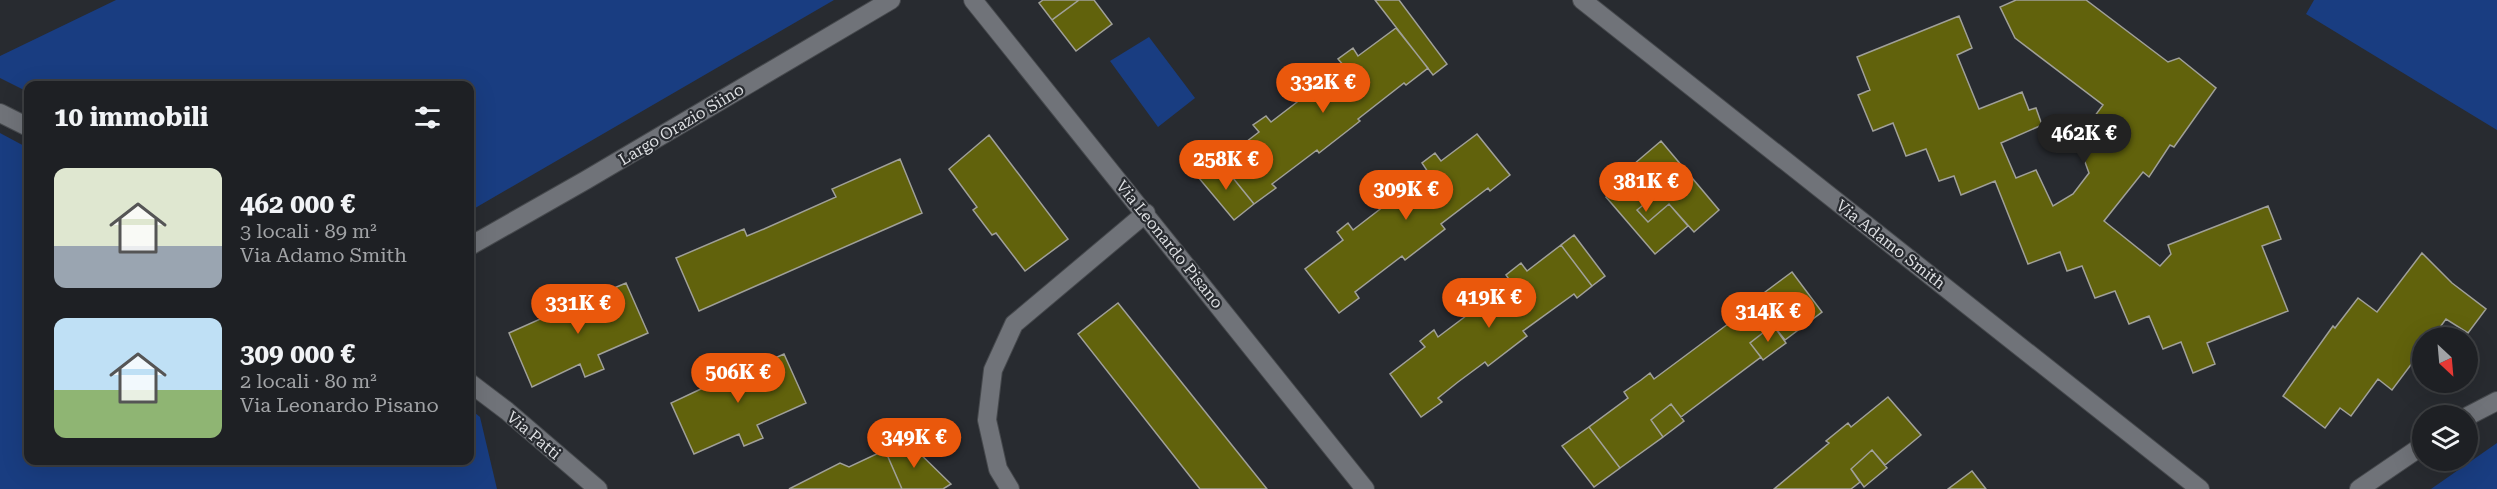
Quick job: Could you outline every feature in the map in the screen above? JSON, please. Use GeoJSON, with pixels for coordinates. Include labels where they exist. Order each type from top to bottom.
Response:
{"type":"FeatureCollection","features":[{"type":"Feature","properties":{"kind":"street","name":"Largo Orazio Siino"},"geometry":{"type":"LineString","coordinates":[[474,244],[891,0]]}},
{"type":"Feature","properties":{"kind":"street","name":"Via Leonardo Pisano"},"geometry":{"type":"LineString","coordinates":[[973,0],[1365,489]]}},
{"type":"Feature","properties":{"kind":"street","name":"Via Adamo Smith"},"geometry":{"type":"LineString","coordinates":[[1582,0],[2200,489]]}},
{"type":"Feature","properties":{"kind":"street"},"geometry":{"type":"LineString","coordinates":[[0,113],[24,125]]}},
{"type":"Feature","properties":{"kind":"street"},"geometry":{"type":"LineString","coordinates":[[1010,489],[998,469],[987,420],[993,370],[1014,324],[1146,213]]}},
{"type":"Feature","properties":{"kind":"street","name":"Via Patti"},"geometry":{"type":"LineString","coordinates":[[474,386],[507,411],[598,489]]}},
{"type":"Feature","properties":{"kind":"street"},"geometry":{"type":"LineString","coordinates":[[2478,411],[2497,401]]}},
{"type":"Feature","properties":{"kind":"street"},"geometry":{"type":"LineString","coordinates":[[2359,489],[2412,453]]}},
{"type":"Feature","properties":{"kind":"shaded area"},"geometry":{"type":"Polygon","coordinates":[[[116,0],[834,0],[474,209],[474,81],[24,81],[24,90],[0,78],[0,56],[116,0]]]}},
{"type":"Feature","properties":{"kind":"shaded area"},"geometry":{"type":"Polygon","coordinates":[[[2314,0],[2497,0],[2497,130],[2306,14],[2314,0]]]}},
{"type":"Feature","properties":{"kind":"shaded area"},"geometry":{"type":"Polygon","coordinates":[[[1149,37],[1195,98],[1158,127],[1110,61],[1149,37]]]}},
{"type":"Feature","properties":{"kind":"shaded area"},"geometry":{"type":"Polygon","coordinates":[[[0,133],[24,146],[24,465],[474,465],[474,412],[480,417],[497,489],[0,489],[0,133]]]}},
{"type":"Feature","properties":{"kind":"shaded area"},"geometry":{"type":"Polygon","coordinates":[[[2497,443],[2497,489],[2431,489],[2457,471],[2478,471],[2478,456],[2497,443]]]}},
{"type":"Feature","properties":{"kind":"building"},"geometry":{"type":"Polygon","coordinates":[[[1043,0],[1079,0],[1052,20],[1039,3],[1043,0]]]}},
{"type":"Feature","properties":{"kind":"building"},"geometry":{"type":"Polygon","coordinates":[[[1079,0],[1094,0],[1112,24],[1076,51],[1052,20],[1079,0]]]}},
{"type":"Feature","properties":{"kind":"building"},"geometry":{"type":"Polygon","coordinates":[[[1375,0],[1399,0],[1447,64],[1433,75],[1375,0]]]}},
{"type":"Feature","properties":{"kind":"building"},"geometry":{"type":"Polygon","coordinates":[[[2016,0],[2086,0],[2168,62],[2179,58],[2216,88],[2174,147],[2170,145],[2149,177],[2143,172],[2104,221],[2160,266],[2171,254],[2168,245],[2268,206],[2281,239],[2262,246],[2288,311],[2207,343],[2215,364],[2193,373],[2181,342],[2163,349],[2149,316],[2129,324],[2115,291],[2095,298],[2082,266],[2067,271],[2060,252],[2028,264],[1995,181],[1961,195],[1954,176],[1939,181],[1926,149],[1906,156],[1893,123],[1873,131],[1858,95],[1870,90],[1857,57],[1959,16],[1972,48],[1957,55],[1979,109],[2022,92],[2029,110],[2036,108],[2042,125],[2001,143],[2016,178],[2036,170],[2053,206],[2073,194],[2089,173],[2077,140],[2103,105],[2015,38],[2000,7],[2016,0]]]}},
{"type":"Feature","properties":{"kind":"building"},"geometry":{"type":"Polygon","coordinates":[[[1396,28],[1428,68],[1406,85],[1404,83],[1319,153],[1317,150],[1272,184],[1276,188],[1254,204],[1220,162],[1259,132],[1253,125],[1266,116],[1271,122],[1344,66],[1338,59],[1353,48],[1358,56],[1396,28]]]}},
{"type":"Feature","properties":{"kind":"building"},"geometry":{"type":"Polygon","coordinates":[[[1477,134],[1510,175],[1490,191],[1488,188],[1441,224],[1445,229],[1405,260],[1402,256],[1355,292],[1359,298],[1339,313],[1305,269],[1343,240],[1337,232],[1348,223],[1353,230],[1428,172],[1422,163],[1435,153],[1441,161],[1477,134]]]}},
{"type":"Feature","properties":{"kind":"building"},"geometry":{"type":"Polygon","coordinates":[[[989,135],[1068,239],[1025,271],[996,233],[992,235],[973,210],[977,207],[949,169],[989,135]]]}},
{"type":"Feature","properties":{"kind":"building"},"geometry":{"type":"Polygon","coordinates":[[[1661,141],[1719,210],[1694,232],[1669,204],[1648,222],[1637,210],[1658,193],[1634,164],[1661,141]]]}},
{"type":"Feature","properties":{"kind":"building"},"geometry":{"type":"Polygon","coordinates":[[[900,159],[922,213],[699,311],[676,258],[744,229],[747,236],[764,229],[836,197],[832,189],[900,159]]]}},
{"type":"Feature","properties":{"kind":"building"},"geometry":{"type":"Polygon","coordinates":[[[1220,162],[1254,204],[1234,220],[1198,177],[1220,162]]]}},
{"type":"Feature","properties":{"kind":"building"},"geometry":{"type":"Polygon","coordinates":[[[1639,170],[1658,193],[1637,210],[1648,222],[1669,204],[1688,226],[1655,254],[1606,197],[1639,170]]]}},
{"type":"Feature","properties":{"kind":"building"},"geometry":{"type":"Polygon","coordinates":[[[1574,235],[1605,276],[1592,286],[1561,245],[1574,235]]]}},
{"type":"Feature","properties":{"kind":"building"},"geometry":{"type":"Polygon","coordinates":[[[1561,245],[1592,286],[1577,298],[1574,294],[1523,331],[1527,336],[1488,366],[1485,362],[1458,382],[1438,398],[1442,402],[1421,417],[1390,374],[1425,347],[1420,341],[1434,330],[1438,337],[1511,282],[1506,275],[1521,263],[1527,271],[1561,245]]]}},
{"type":"Feature","properties":{"kind":"building"},"geometry":{"type":"Polygon","coordinates":[[[2422,253],[2452,283],[2486,309],[2472,327],[2459,327],[2446,319],[2440,327],[2412,327],[2412,363],[2392,390],[2378,379],[2351,416],[2340,408],[2325,428],[2283,396],[2333,326],[2335,328],[2358,298],[2377,312],[2422,253]]]}},
{"type":"Feature","properties":{"kind":"building"},"geometry":{"type":"Polygon","coordinates":[[[1792,272],[1822,312],[1785,340],[1773,325],[1750,343],[1761,357],[1681,417],[1671,404],[1651,420],[1663,437],[1620,468],[1589,427],[1628,398],[1624,392],[1650,373],[1654,379],[1732,321],[1725,313],[1748,295],[1753,301],[1792,272]]]}},
{"type":"Feature","properties":{"kind":"building"},"geometry":{"type":"Polygon","coordinates":[[[626,283],[648,333],[598,355],[604,369],[585,377],[580,364],[532,387],[509,333],[545,317],[543,313],[586,295],[588,299],[626,283]]]}},
{"type":"Feature","properties":{"kind":"building"},"geometry":{"type":"Polygon","coordinates":[[[1118,303],[1267,489],[1200,489],[1078,334],[1118,303]]]}},
{"type":"Feature","properties":{"kind":"building"},"geometry":{"type":"Polygon","coordinates":[[[1773,325],[1786,343],[1763,360],[1750,343],[1773,325]]]}},
{"type":"Feature","properties":{"kind":"building"},"geometry":{"type":"Polygon","coordinates":[[[784,354],[806,403],[757,425],[763,438],[744,446],[739,434],[694,454],[671,403],[703,388],[702,384],[741,367],[748,370],[784,354]]]}},
{"type":"Feature","properties":{"kind":"building"},"geometry":{"type":"Polygon","coordinates":[[[1888,397],[1921,435],[1885,465],[1872,450],[1851,469],[1860,482],[1851,489],[1774,489],[1829,443],[1826,441],[1848,423],[1851,427],[1888,397]]]}},
{"type":"Feature","properties":{"kind":"building"},"geometry":{"type":"Polygon","coordinates":[[[1671,404],[1684,421],[1663,437],[1651,420],[1671,404]]]}},
{"type":"Feature","properties":{"kind":"building"},"geometry":{"type":"Polygon","coordinates":[[[1589,427],[1620,468],[1594,487],[1562,446],[1589,427]]]}},
{"type":"Feature","properties":{"kind":"building"},"geometry":{"type":"Polygon","coordinates":[[[906,440],[951,484],[943,489],[902,489],[885,450],[906,440]]]}},
{"type":"Feature","properties":{"kind":"building"},"geometry":{"type":"Polygon","coordinates":[[[885,450],[902,489],[789,489],[840,463],[849,467],[885,450]]]}},
{"type":"Feature","properties":{"kind":"building"},"geometry":{"type":"Polygon","coordinates":[[[1872,450],[1887,468],[1864,487],[1851,469],[1872,450]]]}},
{"type":"Feature","properties":{"kind":"building"},"geometry":{"type":"Polygon","coordinates":[[[1972,471],[1986,489],[1948,489],[1972,471]]]}}]}
